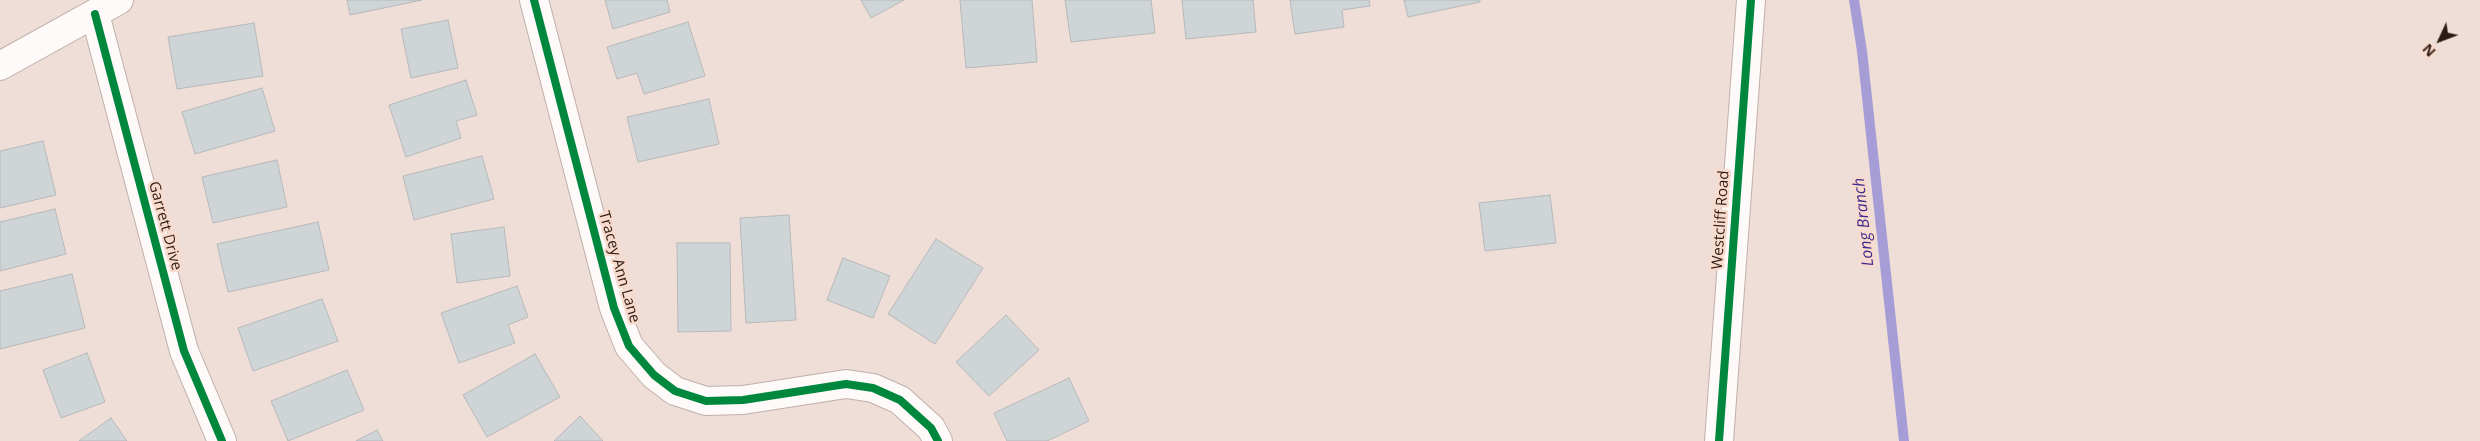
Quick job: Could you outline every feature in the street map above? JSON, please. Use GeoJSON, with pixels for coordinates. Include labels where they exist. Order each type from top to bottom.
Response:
{"type":"FeatureCollection","features":[{"type":"Feature","properties":{"kind":"street"},"geometry":{"type":"LineString","coordinates":[[0,66],[119,0]]}},
{"type":"Feature","properties":{"kind":"street","name":"Tracey Ann Lane"},"geometry":{"type":"LineString","coordinates":[[534,0],[614,308],[629,346],[654,375],[675,391],[706,402],[743,400],[846,384],[873,388],[900,400],[931,428],[938,441]]}},
{"type":"Feature","properties":{"kind":"street","name":"Westcliff Road"},"geometry":{"type":"LineString","coordinates":[[1719,441],[1751,0]]}},
{"type":"Feature","properties":{"kind":"street","name":"Garrett Drive"},"geometry":{"type":"LineString","coordinates":[[95,14],[184,351],[222,441]]}},
{"type":"Feature","properties":{"kind":"building"},"geometry":{"type":"Polygon","coordinates":[[[347,0],[422,0],[350,15],[347,0]]]}},
{"type":"Feature","properties":{"kind":"building"},"geometry":{"type":"Polygon","coordinates":[[[605,0],[667,0],[670,12],[613,29],[605,0]]]}},
{"type":"Feature","properties":{"kind":"building"},"geometry":{"type":"Polygon","coordinates":[[[861,0],[904,0],[871,18],[861,0]]]}},
{"type":"Feature","properties":{"kind":"building"},"geometry":{"type":"Polygon","coordinates":[[[960,0],[1032,0],[1037,62],[966,68],[960,0]]]}},
{"type":"Feature","properties":{"kind":"building"},"geometry":{"type":"Polygon","coordinates":[[[1065,0],[1151,0],[1155,33],[1071,42],[1065,0]]]}},
{"type":"Feature","properties":{"kind":"building"},"geometry":{"type":"Polygon","coordinates":[[[1182,0],[1253,0],[1256,32],[1186,39],[1182,0]]]}},
{"type":"Feature","properties":{"kind":"building"},"geometry":{"type":"Polygon","coordinates":[[[1290,0],[1369,0],[1370,6],[1342,10],[1344,27],[1295,34],[1290,0]]]}},
{"type":"Feature","properties":{"kind":"building"},"geometry":{"type":"Polygon","coordinates":[[[1404,0],[1480,0],[1480,2],[1408,17],[1404,0]]]}},
{"type":"Feature","properties":{"kind":"building"},"geometry":{"type":"Polygon","coordinates":[[[448,20],[458,68],[411,78],[401,29],[448,20]]]}},
{"type":"Feature","properties":{"kind":"building"},"geometry":{"type":"Polygon","coordinates":[[[688,22],[705,76],[644,94],[637,73],[617,79],[607,47],[688,22]]]}},
{"type":"Feature","properties":{"kind":"building"},"geometry":{"type":"Polygon","coordinates":[[[254,23],[263,76],[177,89],[168,37],[254,23]]]}},
{"type":"Feature","properties":{"kind":"building"},"geometry":{"type":"Polygon","coordinates":[[[466,80],[477,115],[456,121],[461,138],[406,157],[389,105],[466,80]]]}},
{"type":"Feature","properties":{"kind":"building"},"geometry":{"type":"Polygon","coordinates":[[[262,88],[275,131],[195,154],[182,112],[262,88]]]}},
{"type":"Feature","properties":{"kind":"building"},"geometry":{"type":"Polygon","coordinates":[[[709,99],[719,144],[638,162],[627,117],[709,99]]]}},
{"type":"Feature","properties":{"kind":"building"},"geometry":{"type":"Polygon","coordinates":[[[43,141],[56,195],[0,208],[0,151],[43,141]]]}},
{"type":"Feature","properties":{"kind":"building"},"geometry":{"type":"Polygon","coordinates":[[[482,156],[494,199],[414,220],[403,176],[482,156]]]}},
{"type":"Feature","properties":{"kind":"building"},"geometry":{"type":"Polygon","coordinates":[[[277,160],[287,207],[213,223],[202,177],[277,160]]]}},
{"type":"Feature","properties":{"kind":"building"},"geometry":{"type":"Polygon","coordinates":[[[1550,195],[1556,243],[1485,251],[1479,203],[1550,195]]]}},
{"type":"Feature","properties":{"kind":"building"},"geometry":{"type":"Polygon","coordinates":[[[55,209],[66,254],[0,271],[0,222],[55,209]]]}},
{"type":"Feature","properties":{"kind":"building"},"geometry":{"type":"Polygon","coordinates":[[[789,215],[796,320],[746,323],[740,218],[789,215]]]}},
{"type":"Feature","properties":{"kind":"building"},"geometry":{"type":"Polygon","coordinates":[[[318,222],[329,270],[228,292],[217,244],[318,222]]]}},
{"type":"Feature","properties":{"kind":"building"},"geometry":{"type":"Polygon","coordinates":[[[504,227],[510,276],[457,283],[451,234],[504,227]]]}},
{"type":"Feature","properties":{"kind":"building"},"geometry":{"type":"Polygon","coordinates":[[[936,239],[983,268],[935,344],[888,314],[936,239]]]}},
{"type":"Feature","properties":{"kind":"building"},"geometry":{"type":"Polygon","coordinates":[[[677,243],[730,243],[731,331],[678,332],[677,243]]]}},
{"type":"Feature","properties":{"kind":"building"},"geometry":{"type":"Polygon","coordinates":[[[843,258],[890,276],[873,318],[827,300],[843,258]]]}},
{"type":"Feature","properties":{"kind":"building"},"geometry":{"type":"Polygon","coordinates":[[[72,274],[85,328],[0,349],[0,291],[72,274]]]}},
{"type":"Feature","properties":{"kind":"building"},"geometry":{"type":"Polygon","coordinates":[[[517,286],[528,317],[508,325],[515,343],[459,363],[441,313],[517,286]]]}},
{"type":"Feature","properties":{"kind":"building"},"geometry":{"type":"Polygon","coordinates":[[[322,299],[338,341],[253,371],[238,328],[322,299]]]}},
{"type":"Feature","properties":{"kind":"building"},"geometry":{"type":"Polygon","coordinates":[[[1006,315],[1039,350],[989,396],[956,362],[1006,315]]]}},
{"type":"Feature","properties":{"kind":"building"},"geometry":{"type":"Polygon","coordinates":[[[87,353],[105,402],[61,418],[43,370],[87,353]]]}},
{"type":"Feature","properties":{"kind":"building"},"geometry":{"type":"Polygon","coordinates":[[[535,354],[560,397],[487,437],[463,395],[535,354]]]}},
{"type":"Feature","properties":{"kind":"building"},"geometry":{"type":"Polygon","coordinates":[[[347,370],[364,410],[288,441],[271,401],[347,370]]]}},
{"type":"Feature","properties":{"kind":"building"},"geometry":{"type":"Polygon","coordinates":[[[1069,378],[1089,421],[1047,441],[1007,441],[994,413],[1069,378]]]}},
{"type":"Feature","properties":{"kind":"building"},"geometry":{"type":"Polygon","coordinates":[[[580,416],[603,441],[554,441],[580,416]]]}},
{"type":"Feature","properties":{"kind":"building"},"geometry":{"type":"Polygon","coordinates":[[[111,418],[127,441],[79,441],[111,418]]]}},
{"type":"Feature","properties":{"kind":"building"},"geometry":{"type":"Polygon","coordinates":[[[377,430],[383,441],[356,441],[377,430]]]}},
{"type":"Feature","properties":{"kind":"waterway","name":"Long Branch"},"geometry":{"type":"LineString","coordinates":[[1854,0],[1862,51],[1904,441]]}},
{"type":"Feature","properties":{"kind":"cycle path"},"geometry":{"type":"LineString","coordinates":[[534,0],[614,308],[629,346],[654,375],[675,391],[706,401],[743,400],[846,384],[873,388],[900,400],[931,428],[938,441]]}},
{"type":"Feature","properties":{"kind":"cycle path"},"geometry":{"type":"LineString","coordinates":[[1719,441],[1751,0]]}},
{"type":"Feature","properties":{"kind":"cycle path"},"geometry":{"type":"LineString","coordinates":[[95,14],[184,351],[222,441]]}}]}
